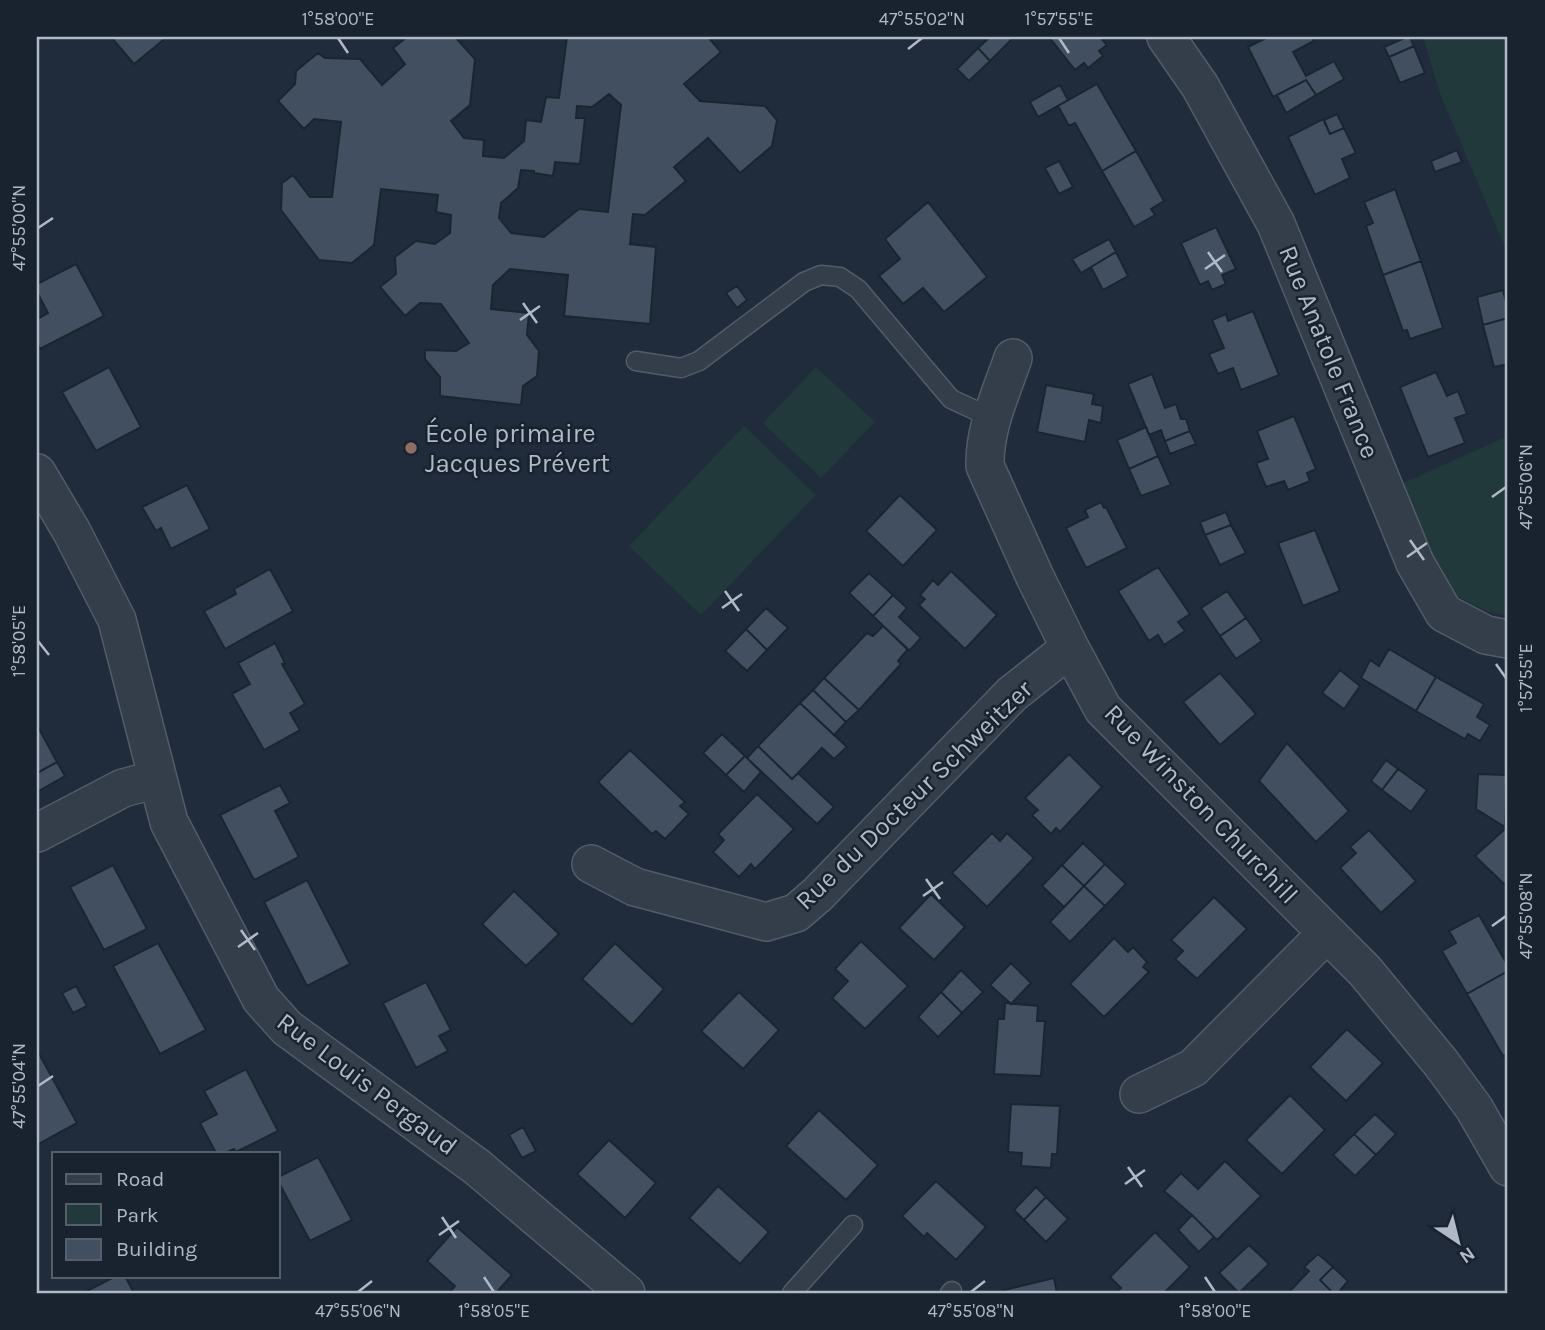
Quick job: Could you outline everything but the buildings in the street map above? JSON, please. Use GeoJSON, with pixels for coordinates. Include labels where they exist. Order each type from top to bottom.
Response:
{"type":"FeatureCollection","features":[{"type":"Feature","properties":{"kind":"street","name":"Rue Anatole France"},"geometry":{"type":"LineString","coordinates":[[1166,37],[1200,86],[1276,224],[1415,563],[1444,613],[1486,635],[1508,639]]}},
{"type":"Feature","properties":{"kind":"street","name":"Rue Winston Churchill"},"geometry":{"type":"LineString","coordinates":[[1013,358],[992,418],[984,450],[985,467],[1035,577],[1103,709],[1365,971],[1441,1063],[1474,1108],[1508,1167]]}},
{"type":"Feature","properties":{"kind":"street","name":"Rue Louis Pergaud"},"geometry":{"type":"LineString","coordinates":[[37,473],[72,532],[117,620],[169,822],[261,999],[286,1028],[477,1167],[626,1293]]}},
{"type":"Feature","properties":{"kind":"street","name":"Rue du Docteur Schweitzer"},"geometry":{"type":"LineString","coordinates":[[591,864],[635,887],[766,922],[796,913],[818,894],[1012,694],[1070,648]]}},
{"type":"Feature","properties":{"kind":"street"},"geometry":{"type":"LineString","coordinates":[[37,832],[123,788],[158,779]]}},
{"type":"Feature","properties":{"kind":"street"},"geometry":{"type":"LineString","coordinates":[[1139,1094],[1193,1068],[1327,933]]}},
{"type":"Feature","properties":{"kind":"lane"},"geometry":{"type":"LineString","coordinates":[[636,361],[681,368],[699,361],[804,282],[821,275],[841,277],[858,289],[951,399],[992,418]]}},
{"type":"Feature","properties":{"kind":"lane"},"geometry":{"type":"LineString","coordinates":[[792,1293],[853,1225]]}},
{"type":"Feature","properties":{"kind":"green space"},"geometry":{"type":"Polygon","coordinates":[[[1423,37],[1508,37],[1508,254],[1441,96],[1423,37]]]}},
{"type":"Feature","properties":{"kind":"green space"},"geometry":{"type":"Polygon","coordinates":[[[816,367],[875,422],[821,478],[763,423],[816,367]]]}},
{"type":"Feature","properties":{"kind":"green space"},"geometry":{"type":"Polygon","coordinates":[[[744,426],[816,495],[701,615],[629,546],[744,426]]]}},
{"type":"Feature","properties":{"kind":"green space"},"geometry":{"type":"Polygon","coordinates":[[[1508,436],[1508,616],[1488,612],[1447,591],[1399,485],[1508,436]]]}},
{"type":"Feature","properties":{"kind":"place","name":"École primaire Jacques Prévert"},"geometry":{"type":"Point","coordinates":[411,448]}}]}
